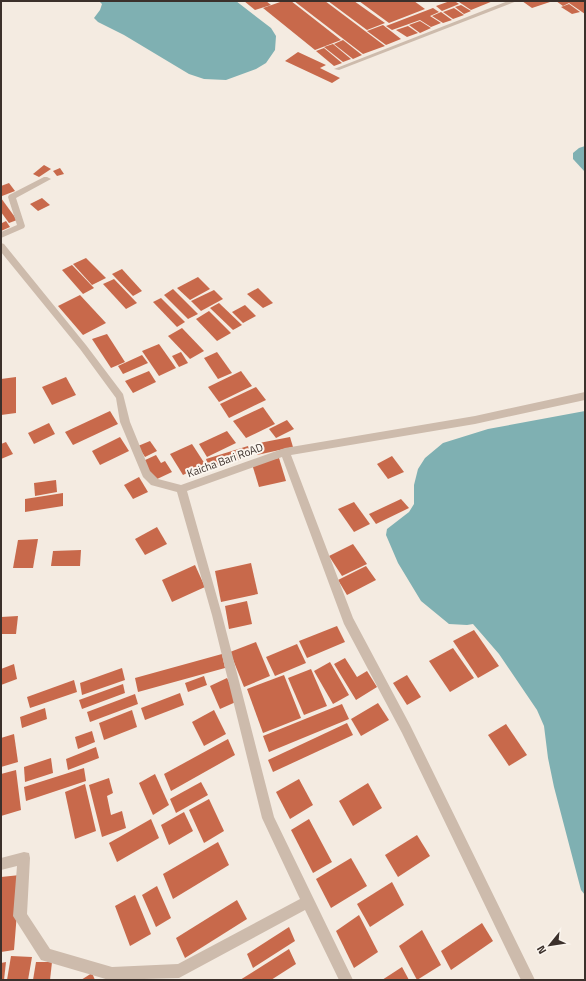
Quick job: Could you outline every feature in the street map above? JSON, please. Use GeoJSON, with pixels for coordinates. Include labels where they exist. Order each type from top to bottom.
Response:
{"type":"FeatureCollection","features":[{"type":"Feature","properties":{"kind":"street"},"geometry":{"type":"LineString","coordinates":[[337,69],[514,1]]}},
{"type":"Feature","properties":{"kind":"street"},"geometry":{"type":"LineString","coordinates":[[1,235],[21,226],[12,197],[47,179]]}},
{"type":"Feature","properties":{"kind":"street","name":"Kaicha Bari RoAD"},"geometry":{"type":"LineString","coordinates":[[1,246],[83,347],[120,397],[125,422],[146,474],[155,482],[181,489],[285,452],[475,420],[585,396]]}},
{"type":"Feature","properties":{"kind":"street"},"geometry":{"type":"LineString","coordinates":[[285,452],[348,620],[406,729],[528,980]]}},
{"type":"Feature","properties":{"kind":"street"},"geometry":{"type":"LineString","coordinates":[[181,489],[217,615],[268,818],[346,980]]}},
{"type":"Feature","properties":{"kind":"street"},"geometry":{"type":"LineString","coordinates":[[1,864],[24,858],[20,916],[46,956],[112,974],[179,971],[309,901]]}},
{"type":"Feature","properties":{"kind":"water"},"geometry":{"type":"Polygon","coordinates":[[[99,1],[236,1],[271,28],[276,36],[275,50],[266,63],[256,69],[226,80],[204,79],[189,74],[124,35],[98,22],[94,18],[100,10],[102,4],[99,1]]]}},
{"type":"Feature","properties":{"kind":"water"},"geometry":{"type":"Polygon","coordinates":[[[585,146],[585,172],[573,159],[573,153],[579,148],[585,146]]]}},
{"type":"Feature","properties":{"kind":"water"},"geometry":{"type":"Polygon","coordinates":[[[585,411],[585,895],[581,890],[554,787],[548,758],[544,726],[537,710],[499,654],[473,624],[449,624],[421,601],[398,563],[386,535],[387,529],[409,512],[414,504],[414,485],[418,469],[425,458],[443,443],[488,429],[585,411]]]}},
{"type":"Feature","properties":{"kind":"building"},"geometry":{"type":"Polygon","coordinates":[[[244,1],[266,1],[271,5],[255,10],[244,1]]]}},
{"type":"Feature","properties":{"kind":"building"},"geometry":{"type":"Polygon","coordinates":[[[283,1],[291,1],[341,40],[315,50],[263,8],[283,1]]]}},
{"type":"Feature","properties":{"kind":"building"},"geometry":{"type":"Polygon","coordinates":[[[294,1],[325,1],[385,46],[363,54],[294,1]]]}},
{"type":"Feature","properties":{"kind":"building"},"geometry":{"type":"Polygon","coordinates":[[[328,1],[354,1],[385,23],[367,30],[328,1]]]}},
{"type":"Feature","properties":{"kind":"building"},"geometry":{"type":"Polygon","coordinates":[[[359,1],[414,1],[425,9],[389,23],[359,1]]]}},
{"type":"Feature","properties":{"kind":"building"},"geometry":{"type":"Polygon","coordinates":[[[450,1],[459,1],[456,2],[459,4],[442,11],[436,6],[450,1]]]}},
{"type":"Feature","properties":{"kind":"building"},"geometry":{"type":"Polygon","coordinates":[[[493,1],[471,10],[459,2],[493,1]]]}},
{"type":"Feature","properties":{"kind":"building"},"geometry":{"type":"Polygon","coordinates":[[[522,1],[553,1],[532,8],[522,1]]]}},
{"type":"Feature","properties":{"kind":"building"},"geometry":{"type":"Polygon","coordinates":[[[556,1],[585,1],[585,14],[569,3],[563,6],[556,1]]]}},
{"type":"Feature","properties":{"kind":"building"},"geometry":{"type":"Polygon","coordinates":[[[569,4],[580,12],[572,14],[561,7],[569,4]]]}},
{"type":"Feature","properties":{"kind":"building"},"geometry":{"type":"Polygon","coordinates":[[[461,5],[471,11],[464,14],[455,7],[461,5]]]}},
{"type":"Feature","properties":{"kind":"building"},"geometry":{"type":"Polygon","coordinates":[[[433,8],[439,12],[430,16],[441,23],[431,27],[420,20],[392,30],[386,26],[433,8]]]}},
{"type":"Feature","properties":{"kind":"building"},"geometry":{"type":"Polygon","coordinates":[[[454,8],[464,15],[453,19],[443,12],[454,8]]]}},
{"type":"Feature","properties":{"kind":"building"},"geometry":{"type":"Polygon","coordinates":[[[441,12],[452,20],[443,23],[432,16],[441,12]]]}},
{"type":"Feature","properties":{"kind":"building"},"geometry":{"type":"Polygon","coordinates":[[[420,21],[431,28],[420,33],[409,25],[420,21]]]}},
{"type":"Feature","properties":{"kind":"building"},"geometry":{"type":"Polygon","coordinates":[[[383,25],[401,39],[386,45],[367,31],[383,25]]]}},
{"type":"Feature","properties":{"kind":"building"},"geometry":{"type":"Polygon","coordinates":[[[408,26],[418,33],[407,37],[396,30],[408,26]]]}},
{"type":"Feature","properties":{"kind":"building"},"geometry":{"type":"Polygon","coordinates":[[[343,40],[362,55],[353,59],[334,44],[343,40]]]}},
{"type":"Feature","properties":{"kind":"building"},"geometry":{"type":"Polygon","coordinates":[[[333,44],[351,59],[343,62],[324,47],[333,44]]]}},
{"type":"Feature","properties":{"kind":"building"},"geometry":{"type":"Polygon","coordinates":[[[324,48],[342,63],[334,66],[316,51],[324,48]]]}},
{"type":"Feature","properties":{"kind":"building"},"geometry":{"type":"Polygon","coordinates":[[[298,52],[326,65],[320,68],[340,78],[332,83],[285,61],[298,52]]]}},
{"type":"Feature","properties":{"kind":"building"},"geometry":{"type":"Polygon","coordinates":[[[44,165],[51,169],[39,177],[33,174],[44,165]]]}},
{"type":"Feature","properties":{"kind":"building"},"geometry":{"type":"Polygon","coordinates":[[[60,168],[64,174],[57,176],[53,171],[60,168]]]}},
{"type":"Feature","properties":{"kind":"building"},"geometry":{"type":"Polygon","coordinates":[[[9,183],[15,191],[2,196],[1,186],[9,183]]]}},
{"type":"Feature","properties":{"kind":"building"},"geometry":{"type":"Polygon","coordinates":[[[1,198],[17,220],[9,223],[1,212],[1,198]]]}},
{"type":"Feature","properties":{"kind":"building"},"geometry":{"type":"Polygon","coordinates":[[[42,198],[50,205],[38,211],[30,204],[42,198]]]}},
{"type":"Feature","properties":{"kind":"building"},"geometry":{"type":"Polygon","coordinates":[[[1,221],[2,223],[6,221],[10,227],[1,231],[1,221]]]}},
{"type":"Feature","properties":{"kind":"building"},"geometry":{"type":"Polygon","coordinates":[[[86,258],[106,278],[92,285],[73,264],[86,258]]]}},
{"type":"Feature","properties":{"kind":"building"},"geometry":{"type":"Polygon","coordinates":[[[72,265],[94,288],[83,294],[62,270],[72,265]]]}},
{"type":"Feature","properties":{"kind":"building"},"geometry":{"type":"Polygon","coordinates":[[[122,269],[142,291],[133,296],[112,274],[122,269]]]}},
{"type":"Feature","properties":{"kind":"building"},"geometry":{"type":"Polygon","coordinates":[[[198,277],[210,289],[190,300],[177,288],[198,277]]]}},
{"type":"Feature","properties":{"kind":"building"},"geometry":{"type":"Polygon","coordinates":[[[114,279],[137,303],[126,309],[103,284],[114,279]]]}},
{"type":"Feature","properties":{"kind":"building"},"geometry":{"type":"Polygon","coordinates":[[[258,288],[273,303],[263,308],[247,294],[258,288]]]}},
{"type":"Feature","properties":{"kind":"building"},"geometry":{"type":"Polygon","coordinates":[[[173,289],[198,314],[188,319],[164,295],[173,289]]]}},
{"type":"Feature","properties":{"kind":"building"},"geometry":{"type":"Polygon","coordinates":[[[214,290],[223,299],[201,311],[191,301],[214,290]]]}},
{"type":"Feature","properties":{"kind":"building"},"geometry":{"type":"Polygon","coordinates":[[[80,295],[106,323],[83,335],[58,306],[80,295]]]}},
{"type":"Feature","properties":{"kind":"building"},"geometry":{"type":"Polygon","coordinates":[[[161,298],[185,322],[177,327],[153,302],[161,298]]]}},
{"type":"Feature","properties":{"kind":"building"},"geometry":{"type":"Polygon","coordinates":[[[219,303],[242,325],[233,330],[210,308],[219,303]]]}},
{"type":"Feature","properties":{"kind":"building"},"geometry":{"type":"Polygon","coordinates":[[[245,305],[256,316],[243,323],[232,312],[245,305]]]}},
{"type":"Feature","properties":{"kind":"building"},"geometry":{"type":"Polygon","coordinates":[[[209,311],[231,333],[217,341],[196,319],[209,311]]]}},
{"type":"Feature","properties":{"kind":"building"},"geometry":{"type":"Polygon","coordinates":[[[182,328],[204,351],[190,359],[168,336],[182,328]]]}},
{"type":"Feature","properties":{"kind":"building"},"geometry":{"type":"Polygon","coordinates":[[[107,334],[125,362],[111,368],[92,339],[107,334]]]}},
{"type":"Feature","properties":{"kind":"building"},"geometry":{"type":"Polygon","coordinates":[[[159,344],[176,368],[159,376],[142,351],[159,344]]]}},
{"type":"Feature","properties":{"kind":"building"},"geometry":{"type":"Polygon","coordinates":[[[181,352],[188,363],[179,367],[172,356],[181,352]]]}},
{"type":"Feature","properties":{"kind":"building"},"geometry":{"type":"Polygon","coordinates":[[[217,352],[232,373],[218,379],[204,358],[217,352]]]}},
{"type":"Feature","properties":{"kind":"building"},"geometry":{"type":"Polygon","coordinates":[[[142,355],[148,363],[123,374],[118,366],[142,355]]]}},
{"type":"Feature","properties":{"kind":"building"},"geometry":{"type":"Polygon","coordinates":[[[149,371],[156,382],[133,393],[125,381],[149,371]]]}},
{"type":"Feature","properties":{"kind":"building"},"geometry":{"type":"Polygon","coordinates":[[[241,371],[252,386],[219,402],[208,387],[241,371]]]}},
{"type":"Feature","properties":{"kind":"building"},"geometry":{"type":"Polygon","coordinates":[[[16,377],[16,413],[1,415],[1,379],[16,377]]]}},
{"type":"Feature","properties":{"kind":"building"},"geometry":{"type":"Polygon","coordinates":[[[66,377],[76,395],[52,405],[42,387],[66,377]]]}},
{"type":"Feature","properties":{"kind":"building"},"geometry":{"type":"Polygon","coordinates":[[[256,387],[266,400],[229,418],[220,404],[256,387]]]}},
{"type":"Feature","properties":{"kind":"building"},"geometry":{"type":"Polygon","coordinates":[[[263,407],[275,424],[246,438],[233,421],[263,407]]]}},
{"type":"Feature","properties":{"kind":"building"},"geometry":{"type":"Polygon","coordinates":[[[110,411],[118,424],[73,445],[65,432],[110,411]]]}},
{"type":"Feature","properties":{"kind":"building"},"geometry":{"type":"Polygon","coordinates":[[[287,420],[294,429],[276,438],[269,429],[287,420]]]}},
{"type":"Feature","properties":{"kind":"building"},"geometry":{"type":"Polygon","coordinates":[[[49,423],[55,434],[34,444],[28,433],[49,423]]]}},
{"type":"Feature","properties":{"kind":"building"},"geometry":{"type":"Polygon","coordinates":[[[227,431],[236,443],[207,457],[199,444],[227,431]]]}},
{"type":"Feature","properties":{"kind":"building"},"geometry":{"type":"Polygon","coordinates":[[[120,437],[129,451],[100,465],[92,451],[120,437]]]}},
{"type":"Feature","properties":{"kind":"building"},"geometry":{"type":"Polygon","coordinates":[[[290,437],[293,447],[257,455],[254,444],[290,437]]]}},
{"type":"Feature","properties":{"kind":"building"},"geometry":{"type":"Polygon","coordinates":[[[150,441],[157,451],[145,457],[138,446],[150,441]]]}},
{"type":"Feature","properties":{"kind":"building"},"geometry":{"type":"Polygon","coordinates":[[[6,442],[13,454],[1,459],[1,444],[6,442]]]}},
{"type":"Feature","properties":{"kind":"building"},"geometry":{"type":"Polygon","coordinates":[[[192,444],[205,464],[183,475],[170,454],[192,444]]]}},
{"type":"Feature","properties":{"kind":"building"},"geometry":{"type":"Polygon","coordinates":[[[248,446],[252,456],[209,469],[206,459],[248,446]]]}},
{"type":"Feature","properties":{"kind":"building"},"geometry":{"type":"Polygon","coordinates":[[[156,455],[161,463],[165,461],[172,472],[155,480],[143,461],[156,455]]]}},
{"type":"Feature","properties":{"kind":"building"},"geometry":{"type":"Polygon","coordinates":[[[392,456],[404,472],[388,479],[377,464],[392,456]]]}},
{"type":"Feature","properties":{"kind":"building"},"geometry":{"type":"Polygon","coordinates":[[[279,458],[286,481],[259,487],[252,464],[279,458]]]}},
{"type":"Feature","properties":{"kind":"building"},"geometry":{"type":"Polygon","coordinates":[[[139,477],[148,492],[133,499],[124,485],[139,477]]]}},
{"type":"Feature","properties":{"kind":"building"},"geometry":{"type":"Polygon","coordinates":[[[56,480],[57,492],[35,496],[34,483],[56,480]]]}},
{"type":"Feature","properties":{"kind":"building"},"geometry":{"type":"Polygon","coordinates":[[[63,493],[63,506],[25,512],[25,499],[63,493]]]}},
{"type":"Feature","properties":{"kind":"building"},"geometry":{"type":"Polygon","coordinates":[[[401,499],[409,508],[376,524],[369,514],[401,499]]]}},
{"type":"Feature","properties":{"kind":"building"},"geometry":{"type":"Polygon","coordinates":[[[354,502],[370,524],[354,532],[338,509],[354,502]]]}},
{"type":"Feature","properties":{"kind":"building"},"geometry":{"type":"Polygon","coordinates":[[[157,527],[167,544],[145,555],[135,539],[157,527]]]}},
{"type":"Feature","properties":{"kind":"building"},"geometry":{"type":"Polygon","coordinates":[[[38,539],[33,568],[13,568],[18,540],[38,539]]]}},
{"type":"Feature","properties":{"kind":"building"},"geometry":{"type":"Polygon","coordinates":[[[353,544],[367,564],[342,576],[329,556],[353,544]]]}},
{"type":"Feature","properties":{"kind":"building"},"geometry":{"type":"Polygon","coordinates":[[[81,550],[80,566],[51,566],[53,551],[81,550]]]}},
{"type":"Feature","properties":{"kind":"building"},"geometry":{"type":"Polygon","coordinates":[[[251,563],[258,594],[221,602],[215,571],[251,563]]]}},
{"type":"Feature","properties":{"kind":"building"},"geometry":{"type":"Polygon","coordinates":[[[195,565],[205,587],[172,602],[162,580],[195,565]]]}},
{"type":"Feature","properties":{"kind":"building"},"geometry":{"type":"Polygon","coordinates":[[[366,566],[376,580],[347,595],[338,580],[366,566]]]}},
{"type":"Feature","properties":{"kind":"building"},"geometry":{"type":"Polygon","coordinates":[[[247,601],[252,624],[229,629],[225,606],[247,601]]]}},
{"type":"Feature","properties":{"kind":"building"},"geometry":{"type":"Polygon","coordinates":[[[18,616],[16,634],[1,634],[1,617],[18,616]]]}},
{"type":"Feature","properties":{"kind":"building"},"geometry":{"type":"Polygon","coordinates":[[[337,626],[345,642],[307,658],[299,641],[337,626]]]}},
{"type":"Feature","properties":{"kind":"building"},"geometry":{"type":"Polygon","coordinates":[[[474,630],[499,666],[478,678],[453,641],[474,630]]]}},
{"type":"Feature","properties":{"kind":"building"},"geometry":{"type":"Polygon","coordinates":[[[256,642],[270,676],[244,687],[230,652],[256,642]]]}},
{"type":"Feature","properties":{"kind":"building"},"geometry":{"type":"Polygon","coordinates":[[[297,644],[306,663],[275,676],[266,657],[297,644]]]}},
{"type":"Feature","properties":{"kind":"building"},"geometry":{"type":"Polygon","coordinates":[[[453,648],[474,678],[450,692],[429,661],[453,648]]]}},
{"type":"Feature","properties":{"kind":"building"},"geometry":{"type":"Polygon","coordinates":[[[222,654],[225,668],[138,692],[135,678],[222,654]]]}},
{"type":"Feature","properties":{"kind":"building"},"geometry":{"type":"Polygon","coordinates":[[[345,658],[357,677],[367,671],[377,687],[356,700],[334,664],[345,658]]]}},
{"type":"Feature","properties":{"kind":"building"},"geometry":{"type":"Polygon","coordinates":[[[330,662],[349,695],[333,704],[314,671],[330,662]]]}},
{"type":"Feature","properties":{"kind":"building"},"geometry":{"type":"Polygon","coordinates":[[[14,664],[17,679],[1,685],[1,669],[14,664]]]}},
{"type":"Feature","properties":{"kind":"building"},"geometry":{"type":"Polygon","coordinates":[[[122,668],[125,680],[82,695],[80,683],[122,668]]]}},
{"type":"Feature","properties":{"kind":"building"},"geometry":{"type":"Polygon","coordinates":[[[311,669],[327,706],[304,715],[288,678],[311,669]]]}},
{"type":"Feature","properties":{"kind":"building"},"geometry":{"type":"Polygon","coordinates":[[[284,675],[301,718],[263,733],[247,689],[284,675]]]}},
{"type":"Feature","properties":{"kind":"building"},"geometry":{"type":"Polygon","coordinates":[[[407,675],[421,697],[407,705],[393,683],[407,675]]]}},
{"type":"Feature","properties":{"kind":"building"},"geometry":{"type":"Polygon","coordinates":[[[204,676],[207,685],[188,692],[185,683],[204,676]]]}},
{"type":"Feature","properties":{"kind":"building"},"geometry":{"type":"Polygon","coordinates":[[[227,678],[238,701],[220,709],[210,686],[227,678]]]}},
{"type":"Feature","properties":{"kind":"building"},"geometry":{"type":"Polygon","coordinates":[[[74,680],[77,692],[30,708],[27,697],[74,680]]]}},
{"type":"Feature","properties":{"kind":"building"},"geometry":{"type":"Polygon","coordinates":[[[123,684],[125,693],[82,709],[79,700],[123,684]]]}},
{"type":"Feature","properties":{"kind":"building"},"geometry":{"type":"Polygon","coordinates":[[[180,693],[184,705],[145,720],[141,708],[180,693]]]}},
{"type":"Feature","properties":{"kind":"building"},"geometry":{"type":"Polygon","coordinates":[[[135,694],[138,704],[90,722],[87,712],[135,694]]]}},
{"type":"Feature","properties":{"kind":"building"},"geometry":{"type":"Polygon","coordinates":[[[378,703],[389,720],[361,736],[351,719],[378,703]]]}},
{"type":"Feature","properties":{"kind":"building"},"geometry":{"type":"Polygon","coordinates":[[[342,704],[349,719],[269,752],[263,736],[342,704]]]}},
{"type":"Feature","properties":{"kind":"building"},"geometry":{"type":"Polygon","coordinates":[[[45,708],[47,719],[22,728],[20,717],[45,708]]]}},
{"type":"Feature","properties":{"kind":"building"},"geometry":{"type":"Polygon","coordinates":[[[132,710],[137,727],[104,740],[99,723],[132,710]]]}},
{"type":"Feature","properties":{"kind":"building"},"geometry":{"type":"Polygon","coordinates":[[[214,710],[226,734],[204,746],[192,722],[214,710]]]}},
{"type":"Feature","properties":{"kind":"building"},"geometry":{"type":"Polygon","coordinates":[[[347,723],[353,735],[273,772],[268,760],[347,723]]]}},
{"type":"Feature","properties":{"kind":"building"},"geometry":{"type":"Polygon","coordinates":[[[506,724],[527,755],[509,766],[488,735],[506,724]]]}},
{"type":"Feature","properties":{"kind":"building"},"geometry":{"type":"Polygon","coordinates":[[[92,731],[95,742],[78,749],[75,737],[92,731]]]}},
{"type":"Feature","properties":{"kind":"building"},"geometry":{"type":"Polygon","coordinates":[[[14,734],[18,762],[1,767],[1,738],[14,734]]]}},
{"type":"Feature","properties":{"kind":"building"},"geometry":{"type":"Polygon","coordinates":[[[228,739],[235,755],[171,791],[164,774],[228,739]]]}},
{"type":"Feature","properties":{"kind":"building"},"geometry":{"type":"Polygon","coordinates":[[[96,747],[99,758],[68,770],[66,759],[96,747]]]}},
{"type":"Feature","properties":{"kind":"building"},"geometry":{"type":"Polygon","coordinates":[[[51,758],[53,773],[25,782],[24,767],[51,758]]]}},
{"type":"Feature","properties":{"kind":"building"},"geometry":{"type":"Polygon","coordinates":[[[84,768],[86,781],[26,801],[24,787],[84,768]]]}},
{"type":"Feature","properties":{"kind":"building"},"geometry":{"type":"Polygon","coordinates":[[[16,770],[21,810],[1,816],[1,774],[16,770]]]}},
{"type":"Feature","properties":{"kind":"building"},"geometry":{"type":"Polygon","coordinates":[[[155,774],[169,805],[153,815],[139,783],[155,774]]]}},
{"type":"Feature","properties":{"kind":"building"},"geometry":{"type":"Polygon","coordinates":[[[109,778],[113,793],[107,796],[111,815],[122,811],[126,828],[102,837],[89,785],[109,778]]]}},
{"type":"Feature","properties":{"kind":"building"},"geometry":{"type":"Polygon","coordinates":[[[299,779],[313,805],[290,819],[276,792],[299,779]]]}},
{"type":"Feature","properties":{"kind":"building"},"geometry":{"type":"Polygon","coordinates":[[[201,782],[208,795],[176,813],[170,799],[201,782]]]}},
{"type":"Feature","properties":{"kind":"building"},"geometry":{"type":"Polygon","coordinates":[[[368,783],[382,808],[353,826],[339,801],[368,783]]]}},
{"type":"Feature","properties":{"kind":"building"},"geometry":{"type":"Polygon","coordinates":[[[85,784],[96,831],[75,839],[65,792],[85,784]]]}},
{"type":"Feature","properties":{"kind":"building"},"geometry":{"type":"Polygon","coordinates":[[[209,799],[224,831],[204,843],[189,810],[209,799]]]}},
{"type":"Feature","properties":{"kind":"building"},"geometry":{"type":"Polygon","coordinates":[[[184,812],[193,831],[169,845],[161,825],[184,812]]]}},
{"type":"Feature","properties":{"kind":"building"},"geometry":{"type":"Polygon","coordinates":[[[151,819],[159,838],[117,862],[109,843],[151,819]]]}},
{"type":"Feature","properties":{"kind":"building"},"geometry":{"type":"Polygon","coordinates":[[[309,819],[332,862],[313,873],[291,830],[309,819]]]}},
{"type":"Feature","properties":{"kind":"building"},"geometry":{"type":"Polygon","coordinates":[[[417,835],[430,856],[398,877],[385,855],[417,835]]]}},
{"type":"Feature","properties":{"kind":"building"},"geometry":{"type":"Polygon","coordinates":[[[218,842],[229,865],[173,899],[163,874],[218,842]]]}},
{"type":"Feature","properties":{"kind":"building"},"geometry":{"type":"Polygon","coordinates":[[[351,858],[367,886],[331,908],[316,879],[351,858]]]}},
{"type":"Feature","properties":{"kind":"building"},"geometry":{"type":"Polygon","coordinates":[[[20,875],[14,950],[1,952],[1,877],[20,875]]]}},
{"type":"Feature","properties":{"kind":"building"},"geometry":{"type":"Polygon","coordinates":[[[392,882],[404,905],[370,927],[357,904],[392,882]]]}},
{"type":"Feature","properties":{"kind":"building"},"geometry":{"type":"Polygon","coordinates":[[[157,886],[171,918],[156,927],[142,895],[157,886]]]}},
{"type":"Feature","properties":{"kind":"building"},"geometry":{"type":"Polygon","coordinates":[[[135,895],[151,934],[130,946],[115,906],[135,895]]]}},
{"type":"Feature","properties":{"kind":"building"},"geometry":{"type":"Polygon","coordinates":[[[237,900],[247,919],[185,958],[176,938],[237,900]]]}},
{"type":"Feature","properties":{"kind":"building"},"geometry":{"type":"Polygon","coordinates":[[[359,915],[378,952],[354,968],[336,931],[359,915]]]}},
{"type":"Feature","properties":{"kind":"building"},"geometry":{"type":"Polygon","coordinates":[[[482,923],[493,941],[451,970],[441,951],[482,923]]]}},
{"type":"Feature","properties":{"kind":"building"},"geometry":{"type":"Polygon","coordinates":[[[289,927],[295,941],[253,968],[247,954],[289,927]]]}},
{"type":"Feature","properties":{"kind":"building"},"geometry":{"type":"Polygon","coordinates":[[[422,930],[441,965],[417,980],[399,946],[422,930]]]}},
{"type":"Feature","properties":{"kind":"building"},"geometry":{"type":"Polygon","coordinates":[[[289,949],[296,964],[271,980],[240,980],[289,949]]]}},
{"type":"Feature","properties":{"kind":"building"},"geometry":{"type":"Polygon","coordinates":[[[11,956],[32,957],[28,980],[7,980],[11,956]]]}},
{"type":"Feature","properties":{"kind":"building"},"geometry":{"type":"Polygon","coordinates":[[[6,962],[4,980],[1,980],[1,963],[6,962]]]}},
{"type":"Feature","properties":{"kind":"building"},"geometry":{"type":"Polygon","coordinates":[[[36,962],[52,962],[50,980],[33,980],[36,962]]]}},
{"type":"Feature","properties":{"kind":"building"},"geometry":{"type":"Polygon","coordinates":[[[402,967],[409,980],[382,980],[402,967]]]}},
{"type":"Feature","properties":{"kind":"building"},"geometry":{"type":"Polygon","coordinates":[[[92,973],[95,980],[81,980],[92,973]]]}}]}
